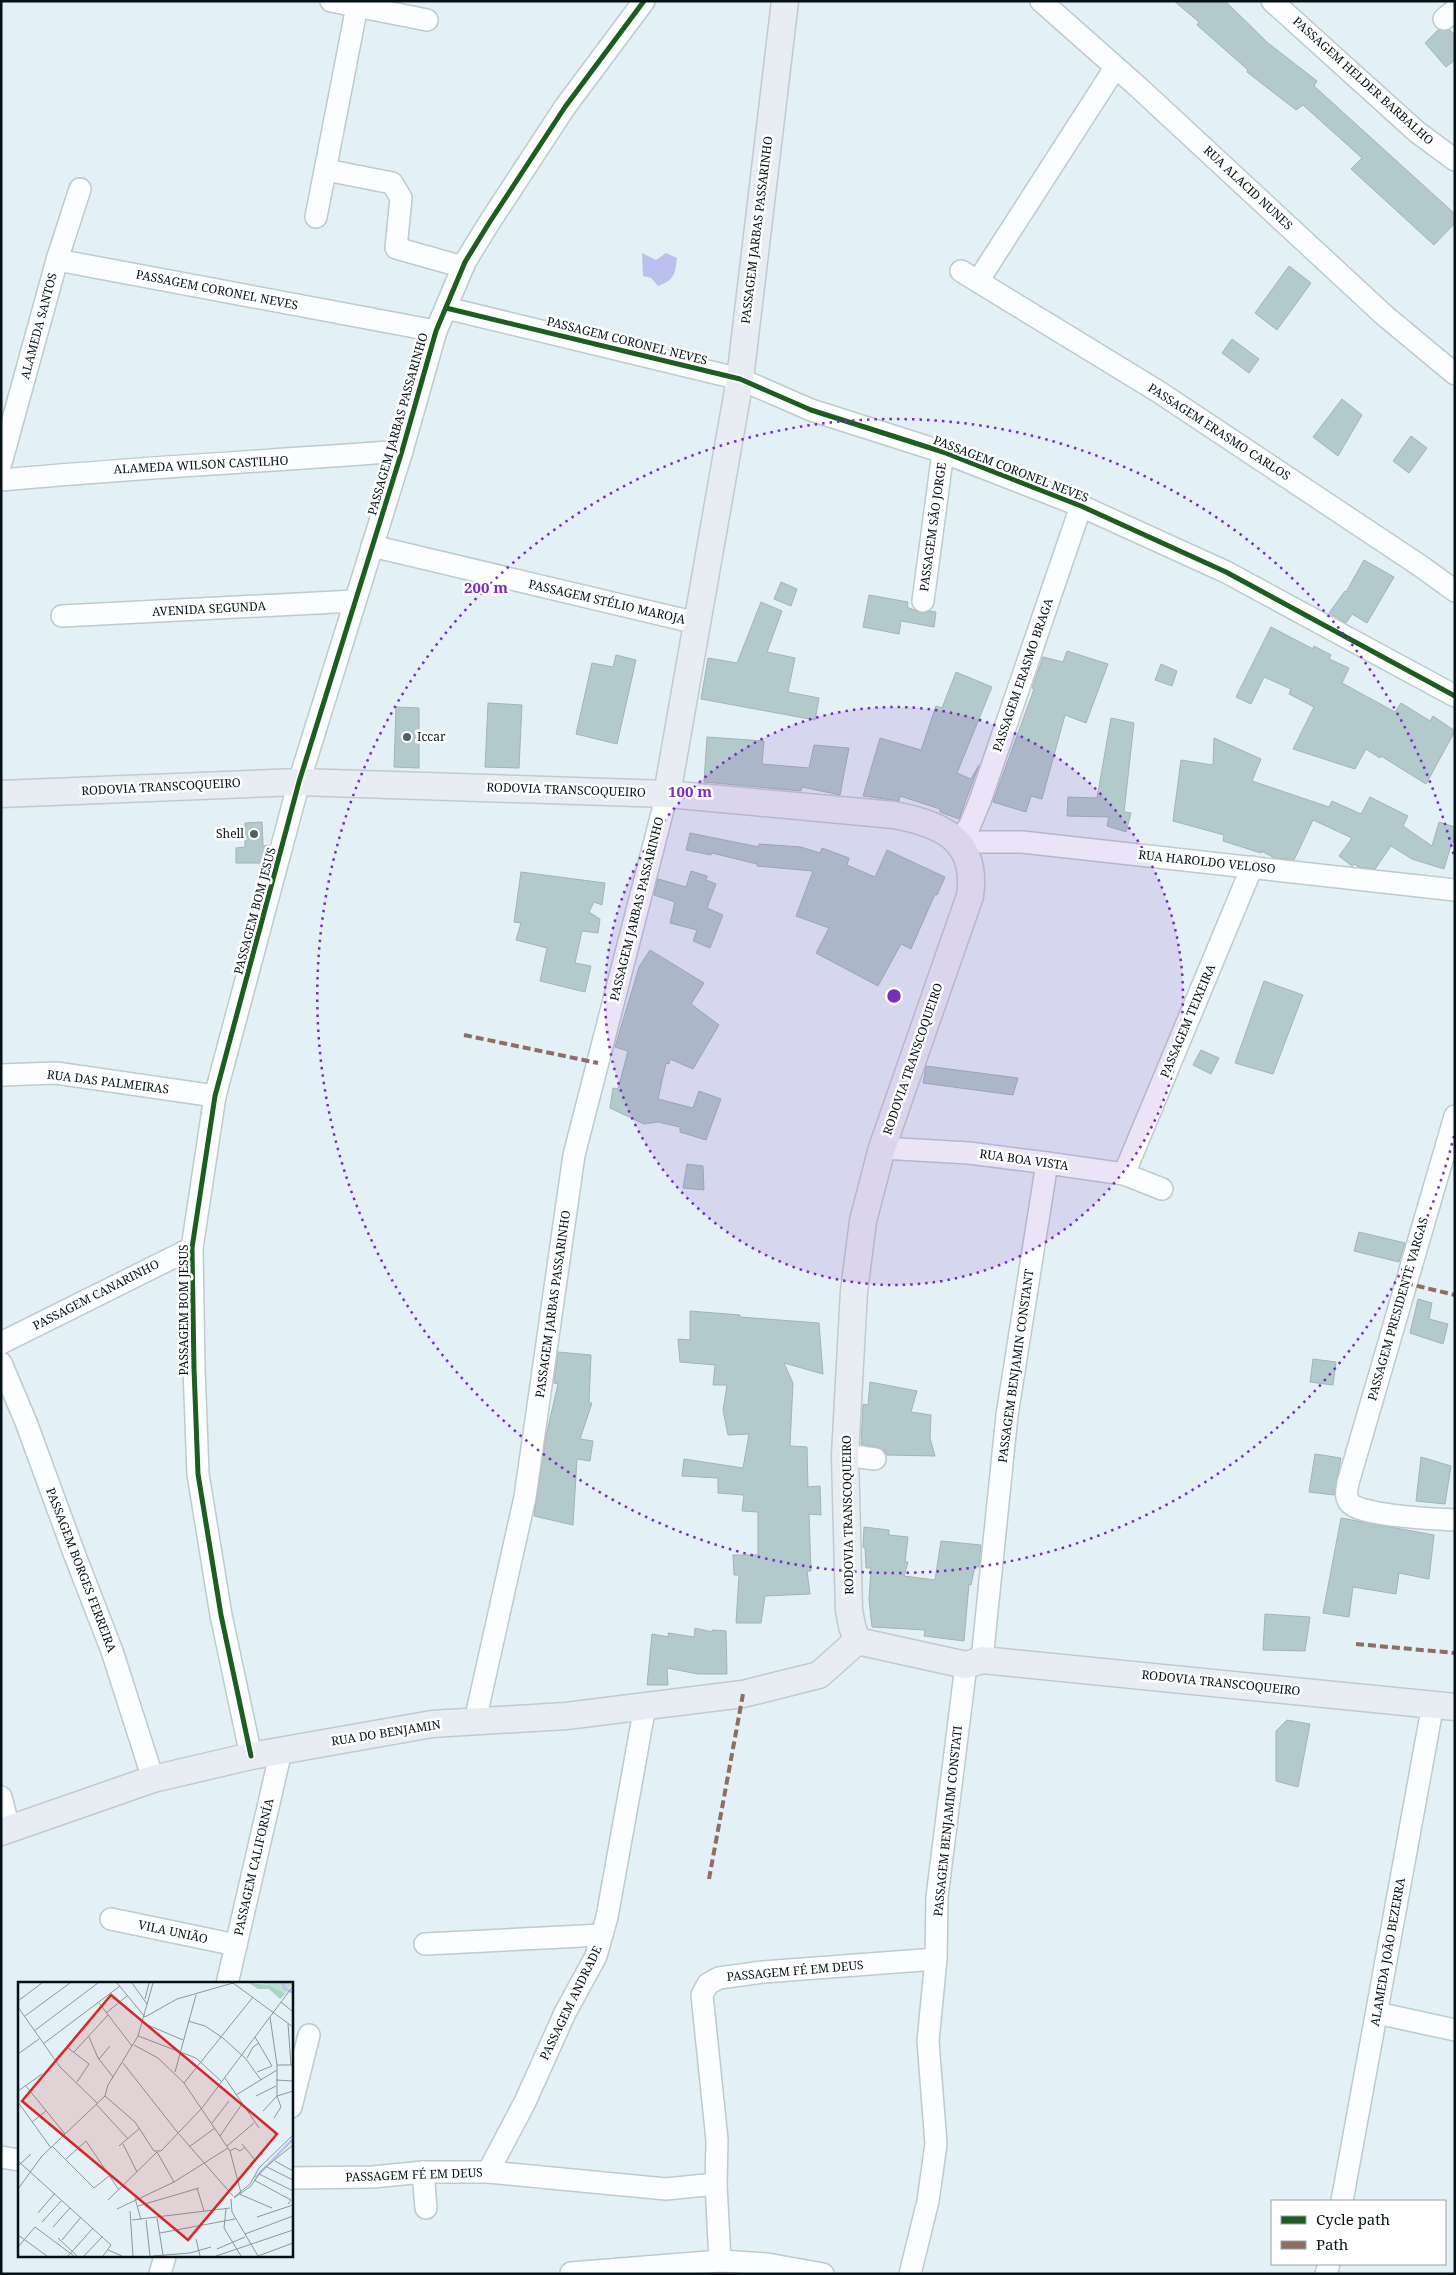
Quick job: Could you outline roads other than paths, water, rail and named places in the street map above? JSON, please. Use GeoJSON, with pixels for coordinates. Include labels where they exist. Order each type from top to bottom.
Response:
{"type":"FeatureCollection","features":[{"type":"Feature","properties":{"kind":"main road","name":"PASSAGEM JARBAS PASSARINHO"},"geometry":{"type":"LineString","coordinates":[[667,794],[740,379],[784,1]]}},
{"type":"Feature","properties":{"kind":"main road","name":"RODOVIA TRANSCOQUEIRO"},"geometry":{"type":"LineString","coordinates":[[1,794],[299,782],[667,794],[894,815],[922,820],[943,829],[959,842],[970,862],[972,879],[970,896],[882,1148],[863,1221],[854,1291],[845,1454],[849,1610],[852,1626],[858,1641],[974,1662],[1444,1705]]}},
{"type":"Feature","properties":{"kind":"main road","name":"RUA DO BENJAMIN"},"geometry":{"type":"LineString","coordinates":[[5,1830],[153,1779],[251,1756],[432,1724],[566,1716],[744,1694],[819,1675],[858,1641]]}},
{"type":"Feature","properties":{"kind":"street"},"geometry":{"type":"LineString","coordinates":[[331,1],[427,20]]}},
{"type":"Feature","properties":{"kind":"street","name":"PASSAGEM JARBAS PASSARINHO"},"geometry":{"type":"LineString","coordinates":[[299,782],[402,450],[436,331],[463,266],[565,107],[644,1]]}},
{"type":"Feature","properties":{"kind":"street","name":"RUA ALACID NUNES"},"geometry":{"type":"LineString","coordinates":[[1041,1],[1114,68],[1137,86],[1384,315],[1455,374]]}},
{"type":"Feature","properties":{"kind":"street","name":"PASSAGEM HELDER BARBALHO"},"geometry":{"type":"LineString","coordinates":[[1272,1],[1417,132],[1455,160]]}},
{"type":"Feature","properties":{"kind":"street"},"geometry":{"type":"LineString","coordinates":[[316,217],[357,6]]}},
{"type":"Feature","properties":{"kind":"street","name":"PASSAGEM ERASMO CARLOS"},"geometry":{"type":"LineString","coordinates":[[1114,68],[970,276],[1159,392],[1414,561],[1455,591]]}},
{"type":"Feature","properties":{"kind":"street"},"geometry":{"type":"LineString","coordinates":[[326,170],[392,183],[400,198],[396,248],[463,266]]}},
{"type":"Feature","properties":{"kind":"street","name":"ALAMEDA SANTOS"},"geometry":{"type":"LineString","coordinates":[[1,463],[80,189]]}},
{"type":"Feature","properties":{"kind":"street","name":"PASSAGEM CORONEL NEVES"},"geometry":{"type":"LineString","coordinates":[[58,260],[436,331]]}},
{"type":"Feature","properties":{"kind":"street","name":"PASSAGEM CORONEL NEVES"},"geometry":{"type":"LineString","coordinates":[[446,308],[740,379],[811,410],[943,452],[1081,506],[1226,572],[1455,696]]}},
{"type":"Feature","properties":{"kind":"street","name":"ALAMEDA WILSON CASTILHO"},"geometry":{"type":"LineString","coordinates":[[1,480],[118,469],[266,462],[402,450]]}},
{"type":"Feature","properties":{"kind":"street","name":"PASSAGEM SÃO JORGE"},"geometry":{"type":"LineString","coordinates":[[923,601],[943,452]]}},
{"type":"Feature","properties":{"kind":"street","name":"PASSAGEM ERASMO BRAGA"},"geometry":{"type":"LineString","coordinates":[[959,842],[970,825],[980,801],[1081,506]]}},
{"type":"Feature","properties":{"kind":"street","name":"PASSAGEM STÉLIO MAROJA"},"geometry":{"type":"LineString","coordinates":[[372,546],[697,623]]}},
{"type":"Feature","properties":{"kind":"street","name":"AVENIDA SEGUNDA"},"geometry":{"type":"LineString","coordinates":[[62,616],[355,601]]}},
{"type":"Feature","properties":{"kind":"street","name":"PASSAGEM BOM JESUS"},"geometry":{"type":"LineString","coordinates":[[251,1756],[221,1615],[198,1474],[192,1248],[215,1096],[299,782]]}},
{"type":"Feature","properties":{"kind":"street","name":"PASSAGEM JARBAS PASSARINHO"},"geometry":{"type":"LineString","coordinates":[[475,1722],[525,1497],[574,1155],[667,794]]}},
{"type":"Feature","properties":{"kind":"street","name":"RUA HAROLDO VELOSO"},"geometry":{"type":"LineString","coordinates":[[959,842],[1022,842],[1455,890]]}},
{"type":"Feature","properties":{"kind":"street","name":"PASSAGEM TEIXEIRA"},"geometry":{"type":"LineString","coordinates":[[1124,1174],[1252,867]]}},
{"type":"Feature","properties":{"kind":"street","name":"RUA DAS PALMEIRAS"},"geometry":{"type":"LineString","coordinates":[[1,1075],[56,1073],[215,1096]]}},
{"type":"Feature","properties":{"kind":"street","name":"PASSAGEM PRESIDENTE VARGAS"},"geometry":{"type":"LineString","coordinates":[[1455,1116],[1348,1483],[1347,1494],[1349,1502],[1355,1508],[1402,1516],[1455,1520]]}},
{"type":"Feature","properties":{"kind":"street","name":"RUA BOA VISTA"},"geometry":{"type":"LineString","coordinates":[[882,1148],[969,1152],[1047,1162],[1124,1174],[1162,1189]]}},
{"type":"Feature","properties":{"kind":"street","name":"PASSAGEM BENJAMIN CONSTANT"},"geometry":{"type":"LineString","coordinates":[[974,1662],[1007,1415],[1047,1162]]}},
{"type":"Feature","properties":{"kind":"street","name":"PASSAGEM CANARINHO"},"geometry":{"type":"LineString","coordinates":[[1,1343],[192,1248]]}},
{"type":"Feature","properties":{"kind":"street","name":"PASSAGEM BORGES FERREIRA"},"geometry":{"type":"LineString","coordinates":[[1,1363],[26,1422],[112,1651],[153,1779]]}},
{"type":"Feature","properties":{"kind":"street"},"geometry":{"type":"LineString","coordinates":[[845,1454],[875,1459]]}},
{"type":"Feature","properties":{"kind":"street","name":"PASSAGEM BENJAMIM CONSTATI"},"geometry":{"type":"LineString","coordinates":[[910,2274],[928,2201],[936,2144],[928,2041],[936,1959],[937,1897],[974,1662]]}},
{"type":"Feature","properties":{"kind":"street","name":"ALAMEDA JOÃO BEZERRA"},"geometry":{"type":"LineString","coordinates":[[1342,2200],[1377,2013],[1444,1705]]}},
{"type":"Feature","properties":{"kind":"street","name":"PASSAGEM ANDRADE"},"geometry":{"type":"LineString","coordinates":[[488,2172],[526,2102],[548,2047],[596,1956],[602,1935],[645,1706]]}},
{"type":"Feature","properties":{"kind":"street","name":"PASSAGEM CALIFORNÍA"},"geometry":{"type":"LineString","coordinates":[[227,1982],[281,1751]]}},
{"type":"Feature","properties":{"kind":"street"},"geometry":{"type":"LineString","coordinates":[[1,1797],[5,1830]]}},
{"type":"Feature","properties":{"kind":"street","name":"VILA UNIÃO"},"geometry":{"type":"LineString","coordinates":[[111,1919],[236,1945]]}},
{"type":"Feature","properties":{"kind":"street"},"geometry":{"type":"LineString","coordinates":[[425,1944],[602,1935]]}},
{"type":"Feature","properties":{"kind":"street","name":"PASSAGEM FÉ EM DEUS"},"geometry":{"type":"LineString","coordinates":[[720,2261],[716,2184],[717,2140],[702,1995],[708,1984],[719,1978],[762,1972],[936,1959]]}},
{"type":"Feature","properties":{"kind":"street"},"geometry":{"type":"LineString","coordinates":[[1377,2013],[1455,2030]]}},
{"type":"Feature","properties":{"kind":"street"},"geometry":{"type":"LineString","coordinates":[[292,2102],[309,2035]]}},
{"type":"Feature","properties":{"kind":"street"},"geometry":{"type":"LineString","coordinates":[[1,2157],[18,2160]]}},
{"type":"Feature","properties":{"kind":"street"},"geometry":{"type":"LineString","coordinates":[[423,2172],[426,2208]]}},
{"type":"Feature","properties":{"kind":"street","name":"PASSAGEM FÉ EM DEUS"},"geometry":{"type":"LineString","coordinates":[[292,2178],[373,2177],[423,2172],[488,2172],[666,2190],[716,2184]]}},
{"type":"Feature","properties":{"kind":"street"},"geometry":{"type":"LineString","coordinates":[[160,2274],[164,2258]]}},
{"type":"Feature","properties":{"kind":"street"},"geometry":{"type":"LineString","coordinates":[[571,2273],[720,2261],[768,2264],[823,2274]]}},
{"type":"Feature","properties":{"kind":"water"},"geometry":{"type":"Polygon","coordinates":[[[642,253],[656,260],[666,253],[677,258],[671,279],[658,286],[651,278],[643,276],[642,253]]]}},
{"type":"Feature","properties":{"kind":"place","name":"Iccar"},"geometry":{"type":"Point","coordinates":[407,737]}},
{"type":"Feature","properties":{"kind":"place","name":"Shell"},"geometry":{"type":"Point","coordinates":[254,834]}}]}
